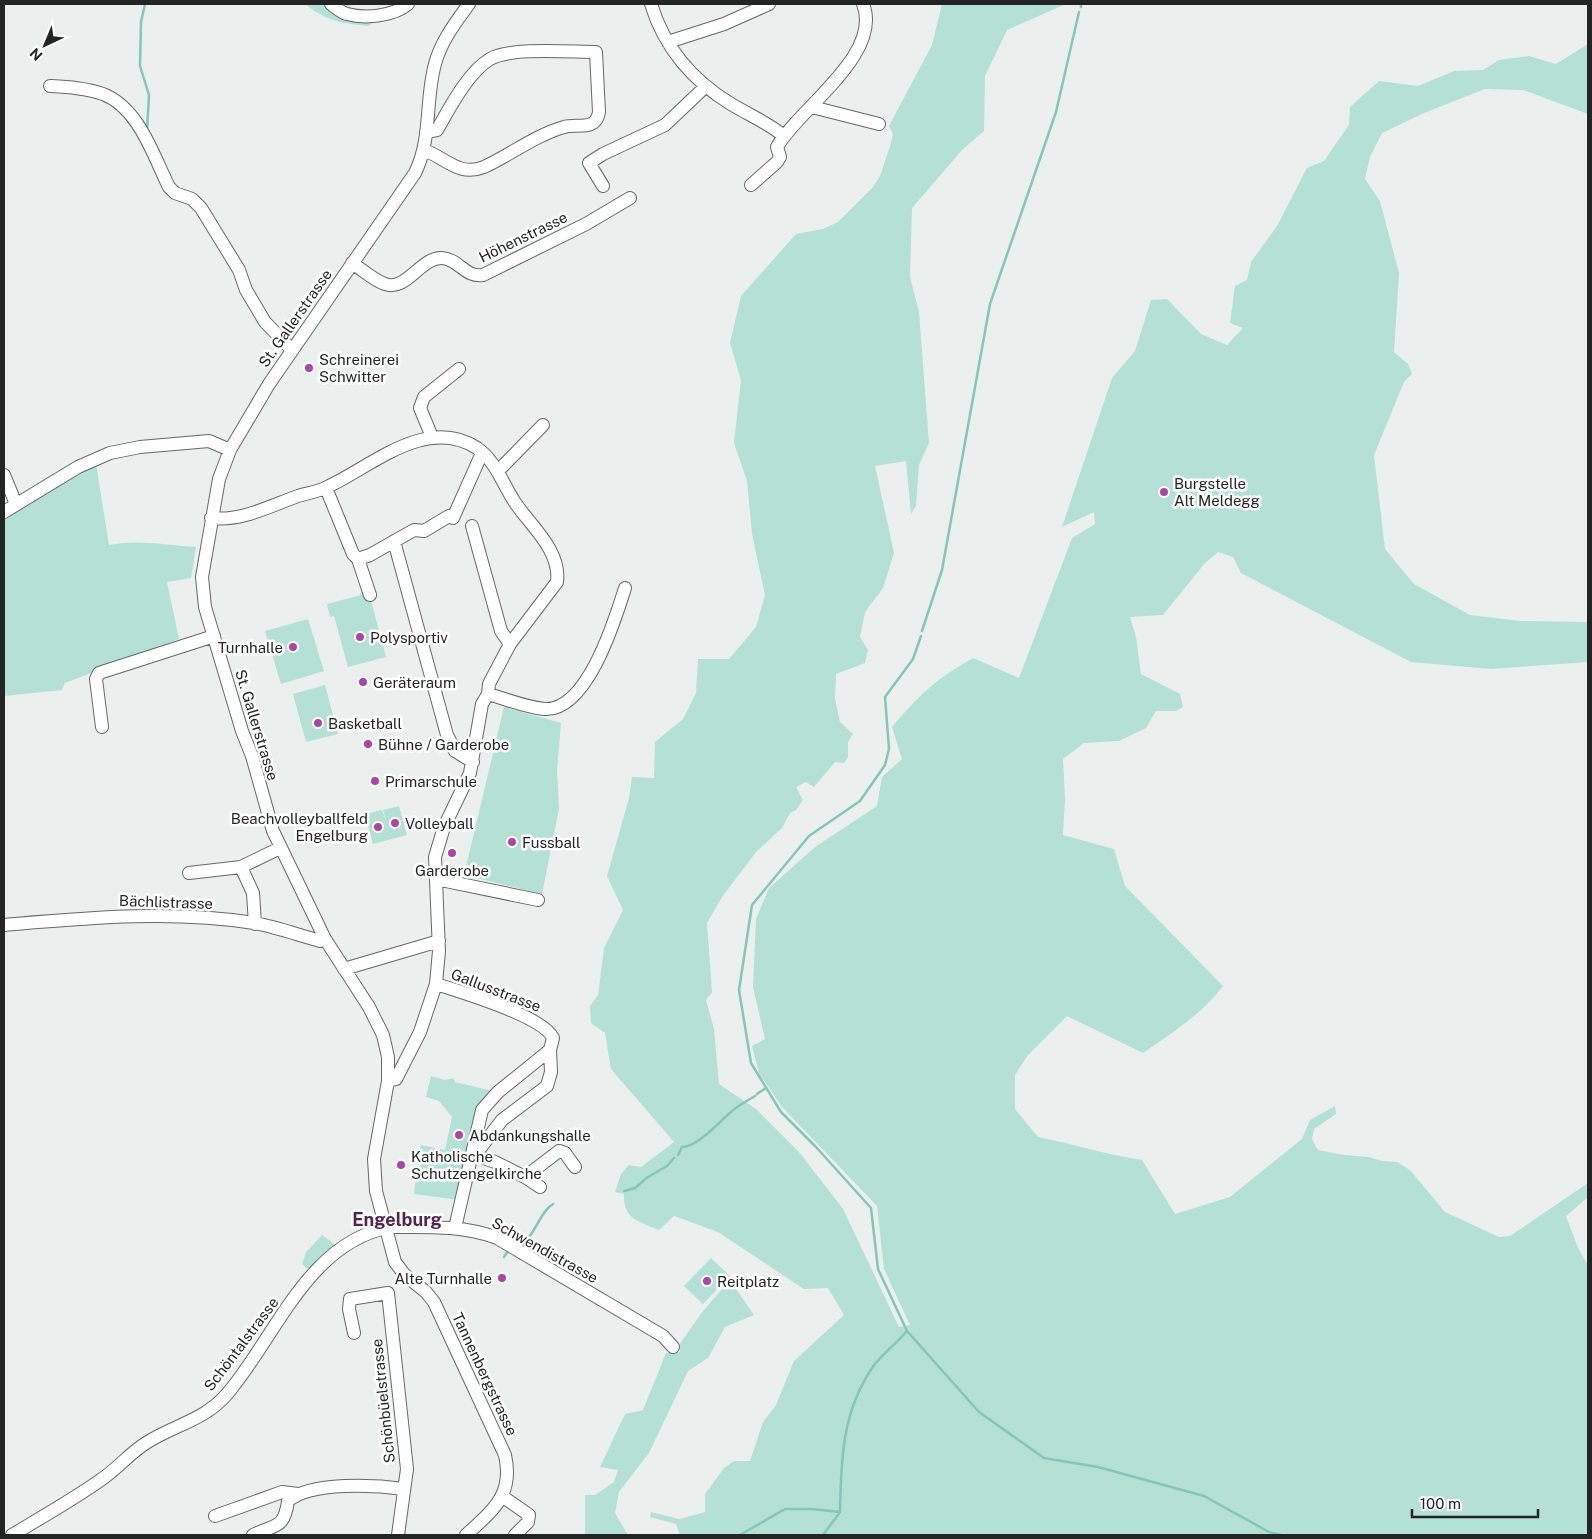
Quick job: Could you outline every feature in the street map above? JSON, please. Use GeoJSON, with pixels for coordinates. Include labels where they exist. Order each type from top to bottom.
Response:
{"type":"FeatureCollection","features":[{"type":"Feature","properties":{"kind":"street"},"geometry":{"type":"LineString","coordinates":[[331,4],[347,14],[374,15],[394,12],[408,4]]}},
{"type":"Feature","properties":{"kind":"street","name":"St. Gallerstrasse"},"geometry":{"type":"LineString","coordinates":[[385,1228],[376,1191],[374,1168],[388,1082],[388,1057],[384,1035],[370,1007],[325,938],[280,848],[261,795],[252,756],[242,731],[202,589],[210,518],[219,479],[230,450],[292,350],[410,182],[424,150],[434,65],[440,48],[469,4]]}},
{"type":"Feature","properties":{"kind":"street"},"geometry":{"type":"LineString","coordinates":[[651,4],[668,42],[685,66],[705,87],[768,123],[784,136]]}},
{"type":"Feature","properties":{"kind":"street"},"geometry":{"type":"LineString","coordinates":[[668,42],[724,24],[769,4]]}},
{"type":"Feature","properties":{"kind":"street"},"geometry":{"type":"LineString","coordinates":[[751,185],[777,162],[780,157],[777,147],[784,136],[841,73],[864,36],[867,19],[863,4]]}},
{"type":"Feature","properties":{"kind":"street"},"geometry":{"type":"LineString","coordinates":[[424,150],[460,169],[472,171],[561,128],[590,125],[598,117],[599,112],[596,52],[512,53],[494,57],[477,71],[435,132],[426,132]]}},
{"type":"Feature","properties":{"kind":"street"},"geometry":{"type":"LineString","coordinates":[[50,86],[82,89],[104,95],[123,106],[135,119],[169,187],[175,194],[197,203],[240,270],[246,290],[265,322],[292,350]]}},
{"type":"Feature","properties":{"kind":"street"},"geometry":{"type":"LineString","coordinates":[[603,186],[589,163],[603,154],[665,125],[705,87]]}},
{"type":"Feature","properties":{"kind":"street"},"geometry":{"type":"LineString","coordinates":[[812,107],[879,124]]}},
{"type":"Feature","properties":{"kind":"street","name":"Höhenstrasse"},"geometry":{"type":"LineString","coordinates":[[352,263],[383,283],[390,285],[404,280],[428,262],[439,258],[453,261],[474,276],[483,275],[586,224],[630,198]]}},
{"type":"Feature","properties":{"kind":"street"},"geometry":{"type":"LineString","coordinates":[[432,438],[420,408],[420,402],[458,369]]}},
{"type":"Feature","properties":{"kind":"street"},"geometry":{"type":"LineString","coordinates":[[498,471],[543,425]]}},
{"type":"Feature","properties":{"kind":"street"},"geometry":{"type":"LineString","coordinates":[[210,518],[230,519],[326,488],[406,445],[432,438],[462,442],[482,453],[498,471],[514,502],[550,551],[557,575],[557,582],[551,593],[510,644],[489,684],[488,694],[482,704],[473,762],[464,789],[444,827],[437,847],[436,879],[439,940],[436,984],[420,1032],[396,1079],[388,1082]]}},
{"type":"Feature","properties":{"kind":"street"},"geometry":{"type":"LineString","coordinates":[[4,512],[85,463],[123,450],[208,441],[230,450]]}},
{"type":"Feature","properties":{"kind":"street"},"geometry":{"type":"LineString","coordinates":[[358,559],[414,530],[424,530],[449,516],[452,518],[482,453]]}},
{"type":"Feature","properties":{"kind":"street"},"geometry":{"type":"LineString","coordinates":[[4,475],[16,504]]}},
{"type":"Feature","properties":{"kind":"street"},"geometry":{"type":"LineString","coordinates":[[326,488],[353,554],[358,559],[370,595]]}},
{"type":"Feature","properties":{"kind":"street"},"geometry":{"type":"LineString","coordinates":[[472,526],[501,631],[510,644]]}},
{"type":"Feature","properties":{"kind":"street"},"geometry":{"type":"LineString","coordinates":[[394,542],[447,735],[454,752],[473,762]]}},
{"type":"Feature","properties":{"kind":"street"},"geometry":{"type":"LineString","coordinates":[[488,694],[544,709],[557,707],[566,701],[590,674],[604,650],[625,588]]}},
{"type":"Feature","properties":{"kind":"street"},"geometry":{"type":"LineString","coordinates":[[102,727],[96,679],[99,673],[214,636]]}},
{"type":"Feature","properties":{"kind":"street"},"geometry":{"type":"LineString","coordinates":[[189,874],[241,867],[280,848]]}},
{"type":"Feature","properties":{"kind":"street"},"geometry":{"type":"LineString","coordinates":[[241,867],[253,893],[255,924]]}},
{"type":"Feature","properties":{"kind":"street"},"geometry":{"type":"LineString","coordinates":[[436,879],[538,900]]}},
{"type":"Feature","properties":{"kind":"street","name":"Bächlistrasse"},"geometry":{"type":"LineString","coordinates":[[4,925],[136,915],[255,924],[320,941],[325,938]]}},
{"type":"Feature","properties":{"kind":"street"},"geometry":{"type":"LineString","coordinates":[[344,969],[439,940]]}},
{"type":"Feature","properties":{"kind":"street","name":"Gallusstrasse"},"geometry":{"type":"LineString","coordinates":[[436,984],[485,1001],[542,1026],[553,1038],[550,1050]]}},
{"type":"Feature","properties":{"kind":"street"},"geometry":{"type":"LineString","coordinates":[[472,1154],[478,1151],[502,1120],[547,1086],[551,1072],[550,1050]]}},
{"type":"Feature","properties":{"kind":"street"},"geometry":{"type":"LineString","coordinates":[[455,1228],[472,1149],[485,1105],[550,1050]]}},
{"type":"Feature","properties":{"kind":"street"},"geometry":{"type":"LineString","coordinates":[[525,1177],[559,1151],[565,1153],[575,1167]]}},
{"type":"Feature","properties":{"kind":"street"},"geometry":{"type":"LineString","coordinates":[[472,1154],[495,1162],[540,1187]]}},
{"type":"Feature","properties":{"kind":"street","name":"Schwendistrasse"},"geometry":{"type":"LineString","coordinates":[[385,1228],[455,1228],[480,1232],[511,1246],[663,1336],[673,1347]]}},
{"type":"Feature","properties":{"kind":"street","name":"Tannenbergstrasse"},"geometry":{"type":"LineString","coordinates":[[385,1228],[395,1262],[404,1274],[429,1295],[436,1306],[505,1455],[508,1478],[502,1496],[487,1516],[466,1535]]}},
{"type":"Feature","properties":{"kind":"street","name":"Schöntalstrasse"},"geometry":{"type":"LineString","coordinates":[[12,1535],[104,1478],[128,1456],[148,1442],[198,1419],[213,1408],[233,1386],[317,1269],[344,1248],[374,1231],[385,1228]]}},
{"type":"Feature","properties":{"kind":"street","name":"Schönbüelstrasse"},"geometry":{"type":"LineString","coordinates":[[354,1332],[349,1309],[350,1299],[388,1293],[407,1469],[398,1535]]}},
{"type":"Feature","properties":{"kind":"street"},"geometry":{"type":"LineString","coordinates":[[214,1516],[282,1492],[298,1494],[333,1487],[355,1486],[404,1488]]}},
{"type":"Feature","properties":{"kind":"street"},"geometry":{"type":"LineString","coordinates":[[253,1535],[281,1524],[286,1514],[288,1501],[298,1494]]}},
{"type":"Feature","properties":{"kind":"street"},"geometry":{"type":"LineString","coordinates":[[502,1496],[529,1515],[528,1522],[514,1535]]}},
{"type":"Feature","properties":{"kind":"green space"},"geometry":{"type":"Polygon","coordinates":[[[305,4],[349,4],[355,15],[378,18],[369,26],[343,22],[321,15],[305,4]]]}},
{"type":"Feature","properties":{"kind":"green space"},"geometry":{"type":"Polygon","coordinates":[[[942,4],[1066,4],[1007,30],[985,76],[984,131],[962,150],[912,208],[910,277],[919,312],[929,443],[919,465],[916,506],[911,514],[906,461],[875,466],[894,553],[883,588],[865,612],[860,637],[868,650],[865,663],[836,674],[835,699],[840,722],[853,734],[848,742],[848,757],[844,763],[835,762],[814,787],[806,782],[796,787],[803,800],[796,810],[790,813],[782,828],[756,852],[722,897],[707,923],[712,992],[706,1000],[714,1029],[719,1084],[756,1109],[799,1152],[843,1209],[899,1327],[910,1325],[884,1269],[877,1206],[782,1107],[759,1073],[752,1046],[765,1039],[753,987],[756,919],[769,888],[815,847],[877,806],[882,777],[902,759],[892,727],[929,688],[948,673],[973,658],[1019,678],[1072,538],[1095,524],[1094,512],[1062,527],[1112,378],[1135,351],[1151,300],[1167,299],[1201,334],[1227,345],[1243,328],[1230,323],[1235,286],[1247,280],[1251,262],[1277,226],[1307,168],[1324,161],[1349,125],[1350,107],[1379,81],[1418,86],[1454,71],[1483,70],[1499,60],[1529,56],[1556,64],[1588,44],[1588,114],[1523,90],[1485,89],[1424,113],[1382,133],[1370,157],[1365,179],[1380,201],[1399,273],[1394,352],[1408,364],[1412,374],[1404,382],[1374,455],[1385,549],[1414,584],[1470,615],[1520,621],[1588,622],[1588,662],[1491,669],[1411,662],[1241,573],[1233,557],[1218,552],[1205,563],[1163,615],[1130,617],[1136,637],[1141,674],[1180,694],[1183,707],[1176,711],[1156,711],[1146,728],[1119,741],[1084,743],[1063,759],[1065,799],[1063,835],[1114,849],[1125,886],[1223,986],[1196,1014],[1143,1053],[1067,1016],[1028,1055],[1015,1075],[1015,1109],[1038,1137],[1142,1160],[1175,1214],[1230,1197],[1302,1139],[1310,1120],[1335,1106],[1336,1114],[1314,1129],[1312,1139],[1318,1150],[1397,1162],[1410,1170],[1445,1212],[1499,1237],[1510,1236],[1588,1183],[1588,1197],[1566,1216],[1578,1248],[1588,1265],[1588,1535],[680,1535],[676,1524],[650,1517],[651,1512],[679,1519],[705,1512],[705,1494],[724,1468],[734,1461],[750,1461],[763,1422],[776,1405],[794,1361],[844,1315],[828,1288],[804,1289],[718,1232],[674,1216],[659,1230],[639,1222],[626,1209],[624,1194],[615,1192],[621,1174],[629,1165],[641,1167],[674,1142],[611,1069],[605,1033],[591,1023],[590,1006],[598,995],[604,948],[623,910],[607,876],[629,798],[632,777],[654,778],[655,742],[683,719],[696,693],[698,659],[729,659],[756,627],[765,595],[752,534],[747,481],[734,443],[741,380],[730,343],[741,296],[796,234],[823,229],[838,222],[873,187],[880,176],[891,143],[893,134],[889,126],[932,45],[942,4]]]}},
{"type":"Feature","properties":{"kind":"green space"},"geometry":{"type":"Polygon","coordinates":[[[96,464],[109,545],[140,542],[196,547],[191,578],[167,582],[179,639],[65,683],[62,690],[4,696],[4,518],[96,464]]]}},
{"type":"Feature","properties":{"kind":"green space","name":"Polysportiv"},"geometry":{"type":"Polygon","coordinates":[[[369,593],[386,657],[348,667],[334,616],[330,617],[327,604],[369,593]]]}},
{"type":"Feature","properties":{"kind":"green space","name":"Turnhalle"},"geometry":{"type":"Polygon","coordinates":[[[308,619],[324,671],[281,684],[265,631],[308,619]]]}},
{"type":"Feature","properties":{"kind":"green space","name":"Basketball"},"geometry":{"type":"Polygon","coordinates":[[[325,685],[338,734],[306,742],[293,694],[325,685]]]}},
{"type":"Feature","properties":{"kind":"green space","name":"Fussball"},"geometry":{"type":"Polygon","coordinates":[[[504,707],[561,723],[557,771],[559,809],[542,894],[464,875],[504,707]]]}},
{"type":"Feature","properties":{"kind":"green space"},"geometry":{"type":"Polygon","coordinates":[[[399,806],[407,835],[373,844],[365,814],[382,810],[387,824],[383,810],[399,806]]]}},
{"type":"Feature","properties":{"kind":"green space"},"geometry":{"type":"Polygon","coordinates":[[[431,1076],[445,1080],[453,1078],[455,1082],[497,1092],[485,1111],[459,1200],[414,1194],[417,1171],[419,1171],[423,1154],[419,1152],[421,1145],[445,1150],[452,1117],[439,1101],[426,1097],[431,1076]]]}},
{"type":"Feature","properties":{"kind":"green space"},"geometry":{"type":"Polygon","coordinates":[[[322,1235],[336,1245],[312,1268],[306,1268],[302,1264],[306,1252],[322,1235]]]}},
{"type":"Feature","properties":{"kind":"green space","name":"Reitplatz"},"geometry":{"type":"Polygon","coordinates":[[[711,1258],[730,1276],[703,1304],[684,1286],[711,1258]]]}},
{"type":"Feature","properties":{"kind":"green space"},"geometry":{"type":"Polygon","coordinates":[[[730,1280],[754,1315],[725,1327],[708,1358],[688,1371],[649,1453],[619,1492],[615,1513],[628,1535],[585,1535],[585,1495],[595,1495],[614,1482],[618,1470],[600,1467],[625,1414],[643,1410],[666,1353],[680,1352],[679,1345],[703,1311],[730,1280]]]}},
{"type":"Feature","properties":{"kind":"waterway"},"geometry":{"type":"LineString","coordinates":[[145,4],[141,22],[140,66],[149,95],[147,130]]}},
{"type":"Feature","properties":{"kind":"waterway"},"geometry":{"type":"LineString","coordinates":[[922,631],[942,570],[990,304],[1056,112],[1079,12]]}},
{"type":"Feature","properties":{"kind":"waterway"},"geometry":{"type":"LineString","coordinates":[[921,636],[913,659],[885,697],[889,749],[885,765],[860,801],[809,836],[752,905],[739,990],[751,1063],[781,1112],[816,1147],[871,1208],[878,1269],[907,1331],[979,1412],[1044,1458],[1098,1467],[1204,1496],[1269,1532],[1281,1535]]}},
{"type":"Feature","properties":{"kind":"waterway"},"geometry":{"type":"LineString","coordinates":[[757,1094],[766,1088]]}},
{"type":"Feature","properties":{"kind":"waterway"},"geometry":{"type":"LineString","coordinates":[[678,1155],[682,1147],[695,1143],[735,1109],[755,1096]]}},
{"type":"Feature","properties":{"kind":"waterway"},"geometry":{"type":"LineString","coordinates":[[624,1191],[635,1188],[648,1177],[667,1166],[674,1158]]}},
{"type":"Feature","properties":{"kind":"waterway"},"geometry":{"type":"LineString","coordinates":[[518,1244],[524,1242],[529,1237],[544,1213],[553,1204]]}},
{"type":"Feature","properties":{"kind":"waterway"},"geometry":{"type":"LineString","coordinates":[[504,1257],[508,1251]]}},
{"type":"Feature","properties":{"kind":"waterway"},"geometry":{"type":"LineString","coordinates":[[740,1535],[785,1509],[840,1512],[841,1473],[845,1437],[854,1402],[872,1368],[907,1331]]}},
{"type":"Feature","properties":{"kind":"waterway"},"geometry":{"type":"LineString","coordinates":[[823,1535],[840,1512]]}},
{"type":"Feature","properties":{"kind":"place","name":"Schreinerei Schwitter"},"geometry":{"type":"Point","coordinates":[309,368]}},
{"type":"Feature","properties":{"kind":"place","name":"Burgstelle Alt Meldegg"},"geometry":{"type":"Point","coordinates":[1164,492]}},
{"type":"Feature","properties":{"kind":"place","name":"Polysportiv"},"geometry":{"type":"Point","coordinates":[360,637]}},
{"type":"Feature","properties":{"kind":"place","name":"Turnhalle"},"geometry":{"type":"Point","coordinates":[293,647]}},
{"type":"Feature","properties":{"kind":"place","name":"Geräteraum"},"geometry":{"type":"Point","coordinates":[363,682]}},
{"type":"Feature","properties":{"kind":"place","name":"Basketball"},"geometry":{"type":"Point","coordinates":[318,723]}},
{"type":"Feature","properties":{"kind":"place","name":"Bühne / Garderobe"},"geometry":{"type":"Point","coordinates":[368,744]}},
{"type":"Feature","properties":{"kind":"place","name":"Primarschule"},"geometry":{"type":"Point","coordinates":[375,781]}},
{"type":"Feature","properties":{"kind":"place","name":"Volleyball"},"geometry":{"type":"Point","coordinates":[395,823]}},
{"type":"Feature","properties":{"kind":"place","name":"Beachvolleyballfeld Engelburg"},"geometry":{"type":"Point","coordinates":[378,827]}},
{"type":"Feature","properties":{"kind":"place","name":"Fussball"},"geometry":{"type":"Point","coordinates":[512,842]}},
{"type":"Feature","properties":{"kind":"place","name":"Garderobe"},"geometry":{"type":"Point","coordinates":[452,853]}},
{"type":"Feature","properties":{"kind":"place","name":"Abdankungshalle"},"geometry":{"type":"Point","coordinates":[459,1135]}},
{"type":"Feature","properties":{"kind":"place","name":"Katholische Schutzengelkirche"},"geometry":{"type":"Point","coordinates":[401,1165]}},
{"type":"Feature","properties":{"kind":"place","name":"Alte Turnhalle"},"geometry":{"type":"Point","coordinates":[502,1278]}},
{"type":"Feature","properties":{"kind":"place","name":"Reitplatz"},"geometry":{"type":"Point","coordinates":[707,1281]}},
{"type":"Feature","properties":{"kind":"district","name":"Engelburg"},"geometry":{"type":"Point","coordinates":[397,1219]}}]}
